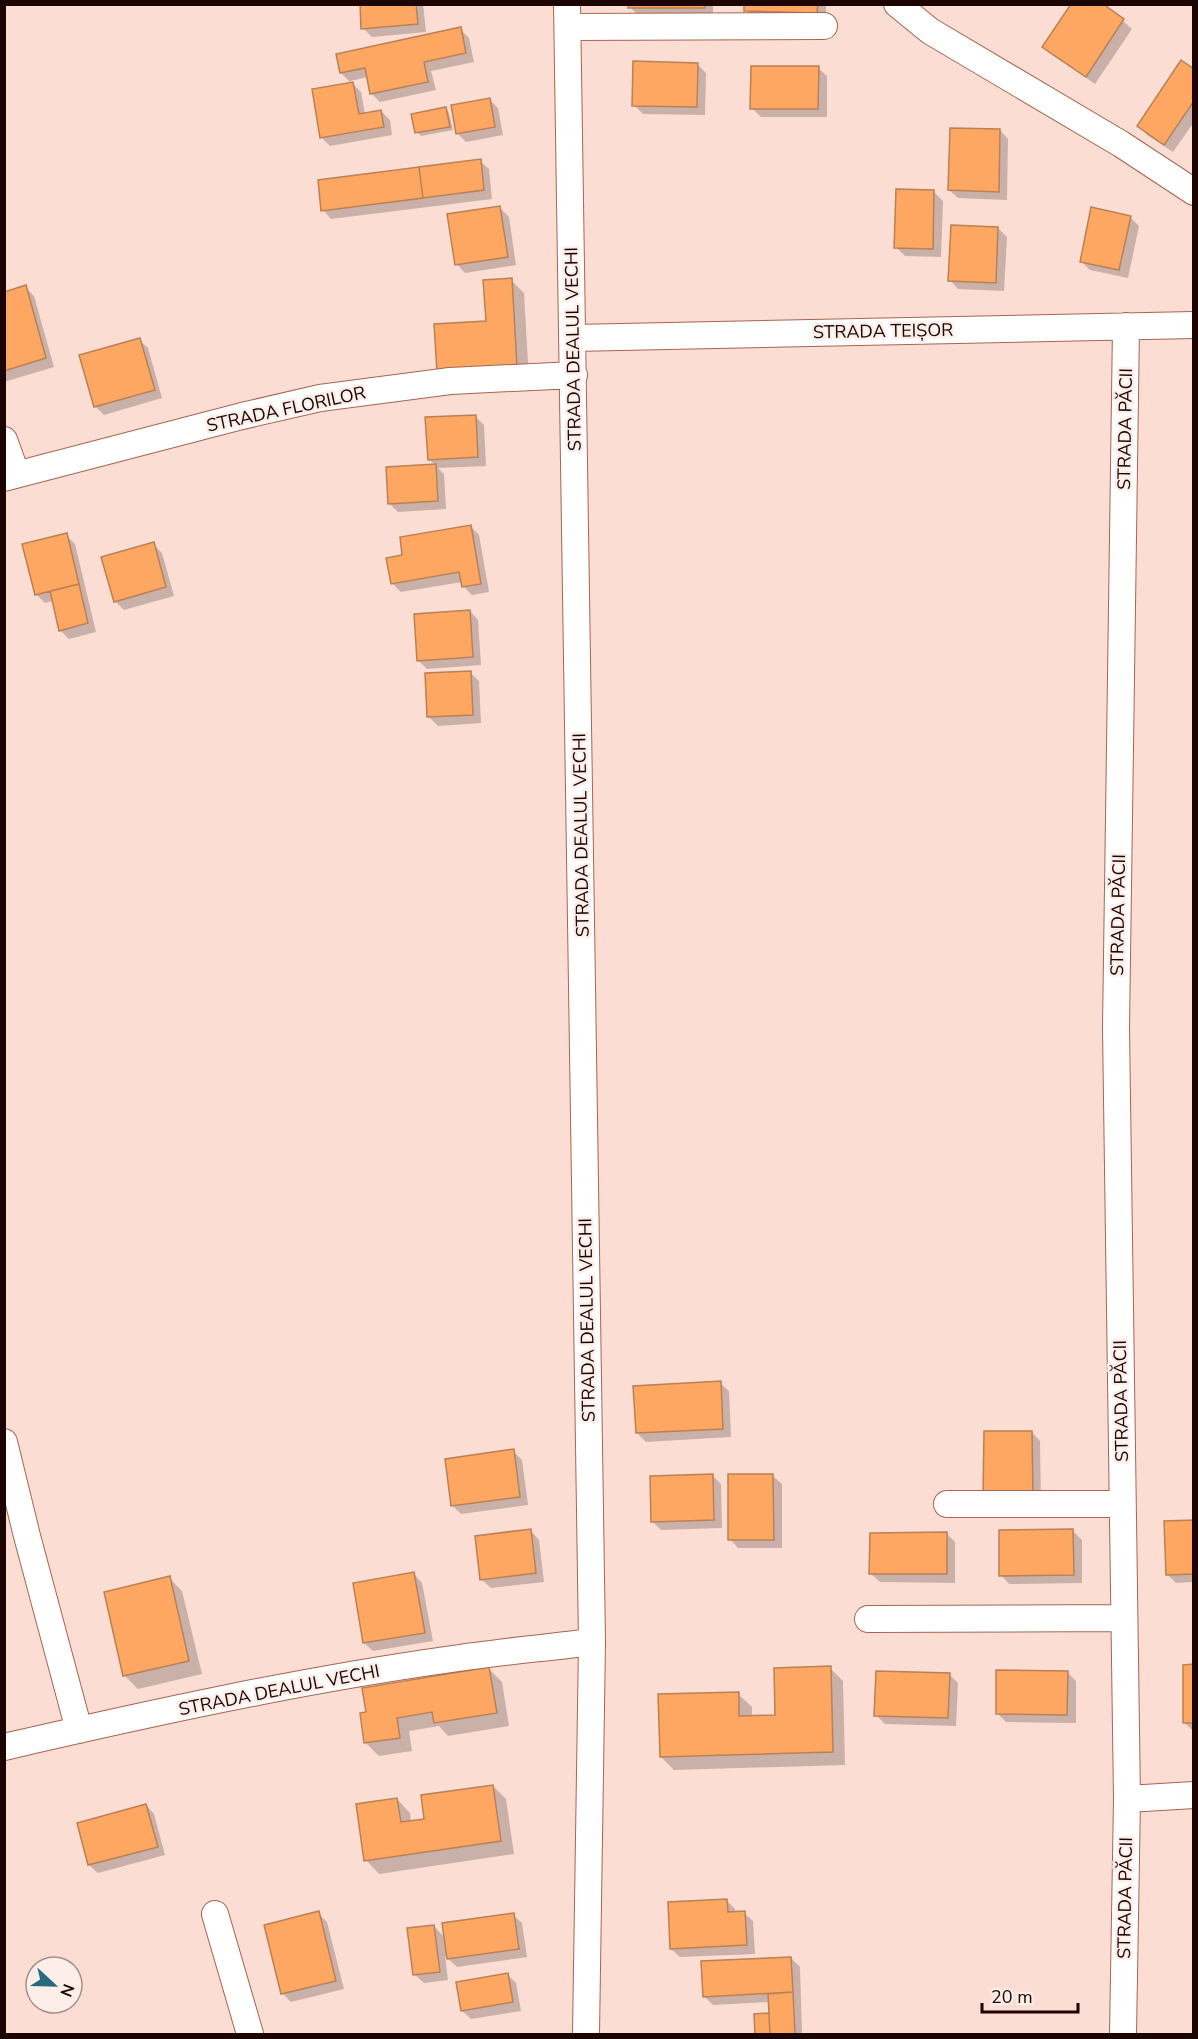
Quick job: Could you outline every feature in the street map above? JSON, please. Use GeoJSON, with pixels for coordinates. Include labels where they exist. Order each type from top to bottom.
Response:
{"type":"FeatureCollection","features":[{"type":"Feature","properties":{"kind":"street"},"geometry":{"type":"LineString","coordinates":[[897,4],[930,31],[1122,144],[1194,192]]}},
{"type":"Feature","properties":{"kind":"street","name":"STRADA DEALUL VECHI"},"geometry":{"type":"LineString","coordinates":[[586,2034],[592,1642],[567,16],[824,26]]}},
{"type":"Feature","properties":{"kind":"street","name":"STRADA TEIȘOR"},"geometry":{"type":"LineString","coordinates":[[573,338],[1194,325]]}},
{"type":"Feature","properties":{"kind":"street","name":"STRADA PĂCII"},"geometry":{"type":"LineString","coordinates":[[1123,2034],[1127,1799],[1116,1028],[1126,326]]}},
{"type":"Feature","properties":{"kind":"street","name":"STRADA FLORILOR"},"geometry":{"type":"LineString","coordinates":[[10,476],[320,398],[450,381],[574,375]]}},
{"type":"Feature","properties":{"kind":"street"},"geometry":{"type":"LineString","coordinates":[[4,440],[10,476]]}},
{"type":"Feature","properties":{"kind":"street"},"geometry":{"type":"LineString","coordinates":[[4,1442],[79,1730]]}},
{"type":"Feature","properties":{"kind":"street"},"geometry":{"type":"LineString","coordinates":[[947,1504],[1122,1504]]}},
{"type":"Feature","properties":{"kind":"street"},"geometry":{"type":"LineString","coordinates":[[867,1619],[1124,1618]]}},
{"type":"Feature","properties":{"kind":"street","name":"STRADA DEALUL VECHI"},"geometry":{"type":"LineString","coordinates":[[4,1747],[170,1710],[346,1676],[452,1659],[592,1642]]}},
{"type":"Feature","properties":{"kind":"street"},"geometry":{"type":"LineString","coordinates":[[1127,1799],[1194,1795]]}},
{"type":"Feature","properties":{"kind":"street"},"geometry":{"type":"LineString","coordinates":[[215,1914],[250,2034]]}},
{"type":"Feature","properties":{"kind":"building"},"geometry":{"type":"Polygon","coordinates":[[[360,4],[416,4],[418,24],[361,29],[360,4]]]}},
{"type":"Feature","properties":{"kind":"building"},"geometry":{"type":"Polygon","coordinates":[[[629,4],[705,4],[705,8],[628,8],[629,4]]]}},
{"type":"Feature","properties":{"kind":"building"},"geometry":{"type":"Polygon","coordinates":[[[744,4],[818,4],[817,13],[744,11],[744,4]]]}},
{"type":"Feature","properties":{"kind":"building"},"geometry":{"type":"Polygon","coordinates":[[[1071,4],[1103,4],[1124,19],[1086,77],[1042,47],[1071,4]]]}},
{"type":"Feature","properties":{"kind":"building"},"geometry":{"type":"Polygon","coordinates":[[[461,27],[466,53],[424,62],[428,82],[370,94],[365,68],[340,73],[336,54],[461,27]]]}},
{"type":"Feature","properties":{"kind":"building"},"geometry":{"type":"Polygon","coordinates":[[[1181,60],[1194,69],[1194,101],[1164,145],[1137,126],[1181,60]]]}},
{"type":"Feature","properties":{"kind":"building"},"geometry":{"type":"Polygon","coordinates":[[[633,61],[698,63],[697,107],[632,106],[633,61]]]}},
{"type":"Feature","properties":{"kind":"building"},"geometry":{"type":"Polygon","coordinates":[[[751,66],[819,66],[818,109],[750,109],[751,66]]]}},
{"type":"Feature","properties":{"kind":"building"},"geometry":{"type":"Polygon","coordinates":[[[353,82],[359,114],[381,110],[384,127],[320,138],[312,89],[353,82]]]}},
{"type":"Feature","properties":{"kind":"building"},"geometry":{"type":"Polygon","coordinates":[[[490,98],[495,127],[456,134],[451,105],[490,98]]]}},
{"type":"Feature","properties":{"kind":"building"},"geometry":{"type":"Polygon","coordinates":[[[446,107],[450,127],[415,133],[411,114],[446,107]]]}},
{"type":"Feature","properties":{"kind":"building"},"geometry":{"type":"Polygon","coordinates":[[[950,128],[1000,129],[999,192],[948,190],[950,128]]]}},
{"type":"Feature","properties":{"kind":"building"},"geometry":{"type":"Polygon","coordinates":[[[481,159],[484,190],[423,198],[419,167],[481,159]]]}},
{"type":"Feature","properties":{"kind":"building"},"geometry":{"type":"Polygon","coordinates":[[[419,167],[423,198],[321,211],[318,180],[419,167]]]}},
{"type":"Feature","properties":{"kind":"building"},"geometry":{"type":"Polygon","coordinates":[[[896,189],[934,190],[933,249],[894,248],[896,189]]]}},
{"type":"Feature","properties":{"kind":"building"},"geometry":{"type":"Polygon","coordinates":[[[500,206],[508,257],[455,265],[447,214],[500,206]]]}},
{"type":"Feature","properties":{"kind":"building"},"geometry":{"type":"Polygon","coordinates":[[[1091,207],[1131,216],[1119,270],[1080,262],[1091,207]]]}},
{"type":"Feature","properties":{"kind":"building"},"geometry":{"type":"Polygon","coordinates":[[[951,225],[998,227],[996,283],[948,281],[951,225]]]}},
{"type":"Feature","properties":{"kind":"building"},"geometry":{"type":"Polygon","coordinates":[[[512,278],[517,367],[437,372],[434,324],[486,321],[483,280],[512,278]]]}},
{"type":"Feature","properties":{"kind":"building"},"geometry":{"type":"Polygon","coordinates":[[[26,285],[46,358],[4,371],[4,292],[26,285]]]}},
{"type":"Feature","properties":{"kind":"building"},"geometry":{"type":"Polygon","coordinates":[[[140,338],[155,390],[94,407],[79,355],[140,338]]]}},
{"type":"Feature","properties":{"kind":"building"},"geometry":{"type":"Polygon","coordinates":[[[476,415],[478,457],[428,460],[425,417],[476,415]]]}},
{"type":"Feature","properties":{"kind":"building"},"geometry":{"type":"Polygon","coordinates":[[[436,464],[438,501],[388,504],[386,467],[436,464]]]}},
{"type":"Feature","properties":{"kind":"building"},"geometry":{"type":"Polygon","coordinates":[[[471,525],[481,584],[462,587],[459,572],[391,584],[386,558],[402,555],[400,537],[471,525]]]}},
{"type":"Feature","properties":{"kind":"building"},"geometry":{"type":"Polygon","coordinates":[[[67,533],[79,584],[35,595],[22,544],[67,533]]]}},
{"type":"Feature","properties":{"kind":"building"},"geometry":{"type":"Polygon","coordinates":[[[154,542],[166,587],[114,602],[101,557],[154,542]]]}},
{"type":"Feature","properties":{"kind":"building"},"geometry":{"type":"Polygon","coordinates":[[[79,584],[88,623],[59,631],[50,591],[79,584]]]}},
{"type":"Feature","properties":{"kind":"building"},"geometry":{"type":"Polygon","coordinates":[[[470,610],[473,657],[417,661],[414,614],[470,610]]]}},
{"type":"Feature","properties":{"kind":"building"},"geometry":{"type":"Polygon","coordinates":[[[471,671],[473,715],[427,717],[425,673],[471,671]]]}},
{"type":"Feature","properties":{"kind":"building"},"geometry":{"type":"Polygon","coordinates":[[[721,1381],[723,1429],[636,1433],[633,1386],[721,1381]]]}},
{"type":"Feature","properties":{"kind":"building"},"geometry":{"type":"Polygon","coordinates":[[[984,1431],[1032,1431],[1033,1496],[983,1496],[984,1431]]]}},
{"type":"Feature","properties":{"kind":"building"},"geometry":{"type":"Polygon","coordinates":[[[514,1449],[520,1497],[451,1506],[445,1459],[514,1449]]]}},
{"type":"Feature","properties":{"kind":"building"},"geometry":{"type":"Polygon","coordinates":[[[713,1474],[714,1520],[651,1522],[650,1476],[713,1474]]]}},
{"type":"Feature","properties":{"kind":"building"},"geometry":{"type":"Polygon","coordinates":[[[728,1474],[773,1474],[774,1540],[728,1540],[728,1474]]]}},
{"type":"Feature","properties":{"kind":"building"},"geometry":{"type":"Polygon","coordinates":[[[1194,1520],[1194,1574],[1166,1575],[1164,1521],[1194,1520]]]}},
{"type":"Feature","properties":{"kind":"building"},"geometry":{"type":"Polygon","coordinates":[[[531,1529],[536,1573],[480,1580],[475,1536],[531,1529]]]}},
{"type":"Feature","properties":{"kind":"building"},"geometry":{"type":"Polygon","coordinates":[[[1073,1529],[1074,1575],[999,1576],[999,1530],[1073,1529]]]}},
{"type":"Feature","properties":{"kind":"building"},"geometry":{"type":"Polygon","coordinates":[[[947,1532],[947,1574],[869,1574],[870,1533],[947,1532]]]}},
{"type":"Feature","properties":{"kind":"building"},"geometry":{"type":"Polygon","coordinates":[[[414,1572],[425,1633],[363,1643],[353,1583],[414,1572]]]}},
{"type":"Feature","properties":{"kind":"building"},"geometry":{"type":"Polygon","coordinates":[[[170,1576],[189,1661],[123,1676],[104,1592],[170,1576]]]}},
{"type":"Feature","properties":{"kind":"building"},"geometry":{"type":"Polygon","coordinates":[[[1194,1664],[1194,1723],[1183,1723],[1183,1665],[1194,1664]]]}},
{"type":"Feature","properties":{"kind":"building"},"geometry":{"type":"Polygon","coordinates":[[[831,1666],[833,1752],[660,1757],[658,1694],[739,1692],[739,1716],[775,1715],[774,1668],[831,1666]]]}},
{"type":"Feature","properties":{"kind":"building"},"geometry":{"type":"Polygon","coordinates":[[[489,1667],[497,1713],[434,1723],[432,1712],[397,1718],[400,1738],[364,1743],[360,1713],[366,1712],[362,1688],[489,1667]]]}},
{"type":"Feature","properties":{"kind":"building"},"geometry":{"type":"Polygon","coordinates":[[[996,1670],[1068,1671],[1067,1715],[996,1714],[996,1670]]]}},
{"type":"Feature","properties":{"kind":"building"},"geometry":{"type":"Polygon","coordinates":[[[876,1671],[950,1673],[948,1718],[874,1716],[876,1671]]]}},
{"type":"Feature","properties":{"kind":"building"},"geometry":{"type":"Polygon","coordinates":[[[493,1785],[501,1841],[364,1861],[356,1804],[397,1798],[401,1822],[424,1819],[421,1795],[493,1785]]]}},
{"type":"Feature","properties":{"kind":"building"},"geometry":{"type":"Polygon","coordinates":[[[146,1804],[158,1847],[88,1865],[77,1823],[146,1804]]]}},
{"type":"Feature","properties":{"kind":"building"},"geometry":{"type":"Polygon","coordinates":[[[727,1899],[728,1912],[745,1911],[747,1945],[670,1949],[668,1902],[727,1899]]]}},
{"type":"Feature","properties":{"kind":"building"},"geometry":{"type":"Polygon","coordinates":[[[319,1911],[336,1981],[281,1994],[264,1925],[319,1911]]]}},
{"type":"Feature","properties":{"kind":"building"},"geometry":{"type":"Polygon","coordinates":[[[514,1913],[519,1949],[447,1959],[442,1923],[514,1913]]]}},
{"type":"Feature","properties":{"kind":"building"},"geometry":{"type":"Polygon","coordinates":[[[434,1925],[440,1972],[413,1975],[407,1928],[434,1925]]]}},
{"type":"Feature","properties":{"kind":"building"},"geometry":{"type":"Polygon","coordinates":[[[791,1957],[793,1992],[703,1997],[701,1961],[791,1957]]]}},
{"type":"Feature","properties":{"kind":"building"},"geometry":{"type":"Polygon","coordinates":[[[508,1973],[513,2002],[461,2011],[456,1982],[508,1973]]]}},
{"type":"Feature","properties":{"kind":"building"},"geometry":{"type":"Polygon","coordinates":[[[793,1992],[795,2034],[770,2034],[768,1994],[793,1992]]]}},
{"type":"Feature","properties":{"kind":"building"},"geometry":{"type":"Polygon","coordinates":[[[769,2013],[770,2034],[755,2034],[754,2014],[769,2013]]]}}]}
